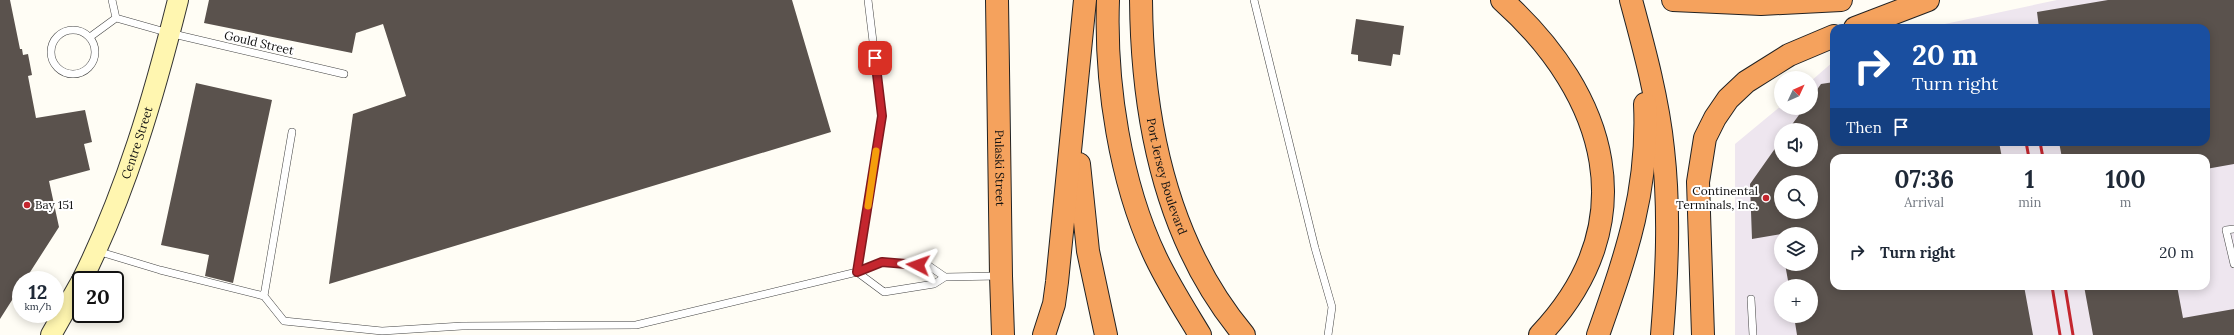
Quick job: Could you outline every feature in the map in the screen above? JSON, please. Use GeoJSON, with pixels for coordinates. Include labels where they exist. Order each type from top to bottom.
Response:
{"type":"FeatureCollection","features":[{"type":"Feature","properties":{"kind":"highway","name":"Pulaski Street"},"geometry":{"type":"LineString","coordinates":[[997,0],[1000,276],[1003,335]]}},
{"type":"Feature","properties":{"kind":"highway"},"geometry":{"type":"LineString","coordinates":[[1046,331],[1057,282],[1085,0]]}},
{"type":"Feature","properties":{"kind":"highway"},"geometry":{"type":"LineString","coordinates":[[1108,0],[1109,54],[1114,107],[1123,158],[1132,191],[1156,257],[1200,335]]}},
{"type":"Feature","properties":{"kind":"highway","name":"Port Jersey Boulevard"},"geometry":{"type":"LineString","coordinates":[[1140,0],[1148,102],[1156,150],[1175,214],[1187,243],[1219,300],[1244,335]]}},
{"type":"Feature","properties":{"kind":"highway"},"geometry":{"type":"LineString","coordinates":[[1502,0],[1541,39],[1559,62],[1575,88],[1588,114],[1597,141],[1602,167],[1602,201],[1594,248],[1584,274],[1571,299],[1540,335]]}},
{"type":"Feature","properties":{"kind":"highway"},"geometry":{"type":"LineString","coordinates":[[1631,0],[1658,113],[1666,180],[1667,283],[1662,335]]}},
{"type":"Feature","properties":{"kind":"highway"},"geometry":{"type":"LineString","coordinates":[[1673,0],[1761,4],[1841,0]]}},
{"type":"Feature","properties":{"kind":"highway"},"geometry":{"type":"LineString","coordinates":[[1865,24],[1928,0]]}},
{"type":"Feature","properties":{"kind":"highway"},"geometry":{"type":"LineString","coordinates":[[1703,335],[1698,182],[1705,138],[1714,118],[1728,99],[1746,82],[1788,56],[1830,38]]}},
{"type":"Feature","properties":{"kind":"highway"},"geometry":{"type":"LineString","coordinates":[[1598,335],[1625,259],[1639,200],[1646,144],[1642,47]]}},
{"type":"Feature","properties":{"kind":"highway"},"geometry":{"type":"LineString","coordinates":[[1075,103],[1079,164],[1088,251],[1106,335]]}},
{"type":"Feature","properties":{"kind":"highway"},"geometry":{"type":"LineString","coordinates":[[1219,300],[1259,335]]}},
{"type":"Feature","properties":{"kind":"street","name":"Centre Street"},"geometry":{"type":"LineString","coordinates":[[87,271],[116,207],[131,162],[178,0]]}},
{"type":"Feature","properties":{"kind":"street","name":"Centre Street"},"geometry":{"type":"LineString","coordinates":[[50,335],[72,298]]}},
{"type":"Feature","properties":{"kind":"lane"},"geometry":{"type":"LineString","coordinates":[[90,37],[116,18],[112,0]]}},
{"type":"Feature","properties":{"kind":"lane"},"geometry":{"type":"LineString","coordinates":[[857,272],[882,116],[868,0]]}},
{"type":"Feature","properties":{"kind":"lane"},"geometry":{"type":"LineString","coordinates":[[1254,0],[1315,248],[1332,307],[1328,335]]}},
{"type":"Feature","properties":{"kind":"lane","name":"Gould Street"},"geometry":{"type":"LineString","coordinates":[[116,18],[169,33],[344,74]]}},
{"type":"Feature","properties":{"kind":"lane"},"geometry":{"type":"LineString","coordinates":[[76,29],[90,37],[95,49],[95,57],[88,68],[82,72],[68,73],[56,66],[50,52],[56,37],[61,32],[76,29]]}},
{"type":"Feature","properties":{"kind":"lane"},"geometry":{"type":"LineString","coordinates":[[264,296],[292,132]]}},
{"type":"Feature","properties":{"kind":"lane"},"geometry":{"type":"LineString","coordinates":[[2234,229],[2226,230],[2234,264]]}},
{"type":"Feature","properties":{"kind":"lane"},"geometry":{"type":"LineString","coordinates":[[97,251],[160,270],[264,296],[284,321],[382,332],[462,326],[636,325],[857,272],[882,262],[929,266],[945,277]]}},
{"type":"Feature","properties":{"kind":"lane"},"geometry":{"type":"LineString","coordinates":[[857,272],[884,292],[934,284],[945,277],[1000,276]]}},
{"type":"Feature","properties":{"kind":"lane"},"geometry":{"type":"LineString","coordinates":[[1751,299],[1752,335]]}},
{"type":"Feature","properties":{"kind":"shaded area"},"geometry":{"type":"Polygon","coordinates":[[[2057,0],[2234,0],[2234,335],[1735,335],[1735,144],[1774,112],[1774,115],[1818,115],[1818,75],[1830,64],[1830,146],[2210,146],[2210,24],[1945,24],[2057,0]]]}},
{"type":"Feature","properties":{"kind":"building","name":"Bay 151"},"geometry":{"type":"Polygon","coordinates":[[[0,0],[10,0],[20,49],[22,49],[23,55],[28,54],[32,75],[28,76],[36,118],[85,110],[92,142],[84,144],[90,170],[49,181],[59,227],[31,271],[12,271],[12,300],[0,319],[0,0]]]}},
{"type":"Feature","properties":{"kind":"building"},"geometry":{"type":"Polygon","coordinates":[[[209,0],[792,0],[831,132],[329,284],[353,114],[406,96],[383,24],[356,33],[352,53],[204,23],[209,0]]]}},
{"type":"Feature","properties":{"kind":"building"},"geometry":{"type":"Polygon","coordinates":[[[2108,0],[2234,0],[2234,164],[2210,168],[2210,154],[2061,154],[2060,146],[2210,146],[2210,24],[2038,24],[2037,12],[2108,0]]]}},
{"type":"Feature","properties":{"kind":"building"},"geometry":{"type":"Polygon","coordinates":[[[1356,19],[1404,26],[1400,55],[1393,54],[1391,66],[1358,61],[1358,55],[1351,54],[1356,19]]]}},
{"type":"Feature","properties":{"kind":"building"},"geometry":{"type":"Polygon","coordinates":[[[196,83],[272,100],[233,283],[205,276],[209,255],[161,245],[196,83]]]}},
{"type":"Feature","properties":{"kind":"building","name":"Continental Terminals, Inc."},"geometry":{"type":"Polygon","coordinates":[[[1830,83],[1830,146],[2000,146],[2001,154],[1830,154],[1830,290],[2025,290],[2033,335],[1797,335],[1795,323],[1818,323],[1818,279],[1788,279],[1786,271],[1818,271],[1818,227],[1774,227],[1774,235],[1752,239],[1750,184],[1774,150],[1774,167],[1818,167],[1818,123],[1793,123],[1799,115],[1818,115],[1818,88],[1821,84],[1830,83]]]}},
{"type":"Feature","properties":{"kind":"building"},"geometry":{"type":"Polygon","coordinates":[[[2085,290],[2178,290],[2183,318],[2234,309],[2234,335],[2093,335],[2085,290]]]}},
{"type":"Feature","properties":{"kind":"railway"},"geometry":{"type":"LineString","coordinates":[[2027,146],[2028,154]]}},
{"type":"Feature","properties":{"kind":"railway"},"geometry":{"type":"LineString","coordinates":[[2041,146],[2042,154]]}},
{"type":"Feature","properties":{"kind":"railway"},"geometry":{"type":"LineString","coordinates":[[2053,290],[2060,335]]}},
{"type":"Feature","properties":{"kind":"railway"},"geometry":{"type":"LineString","coordinates":[[2066,290],[2073,335]]}},
{"type":"Feature","properties":{"kind":"slow traffic"},"geometry":{"type":"LineString","coordinates":[[868,206],[876,151]]}},
{"type":"Feature","properties":{"kind":"place","name":"Continental Terminals, Inc."},"geometry":{"type":"Point","coordinates":[1766,198]}},
{"type":"Feature","properties":{"kind":"place","name":"Bay 151"},"geometry":{"type":"Point","coordinates":[27,205]}},
{"type":"Feature","properties":{"kind":"route"},"geometry":{"type":"LineString","coordinates":[[875,58],[882,116],[857,272],[882,262],[918,265]]}}]}
